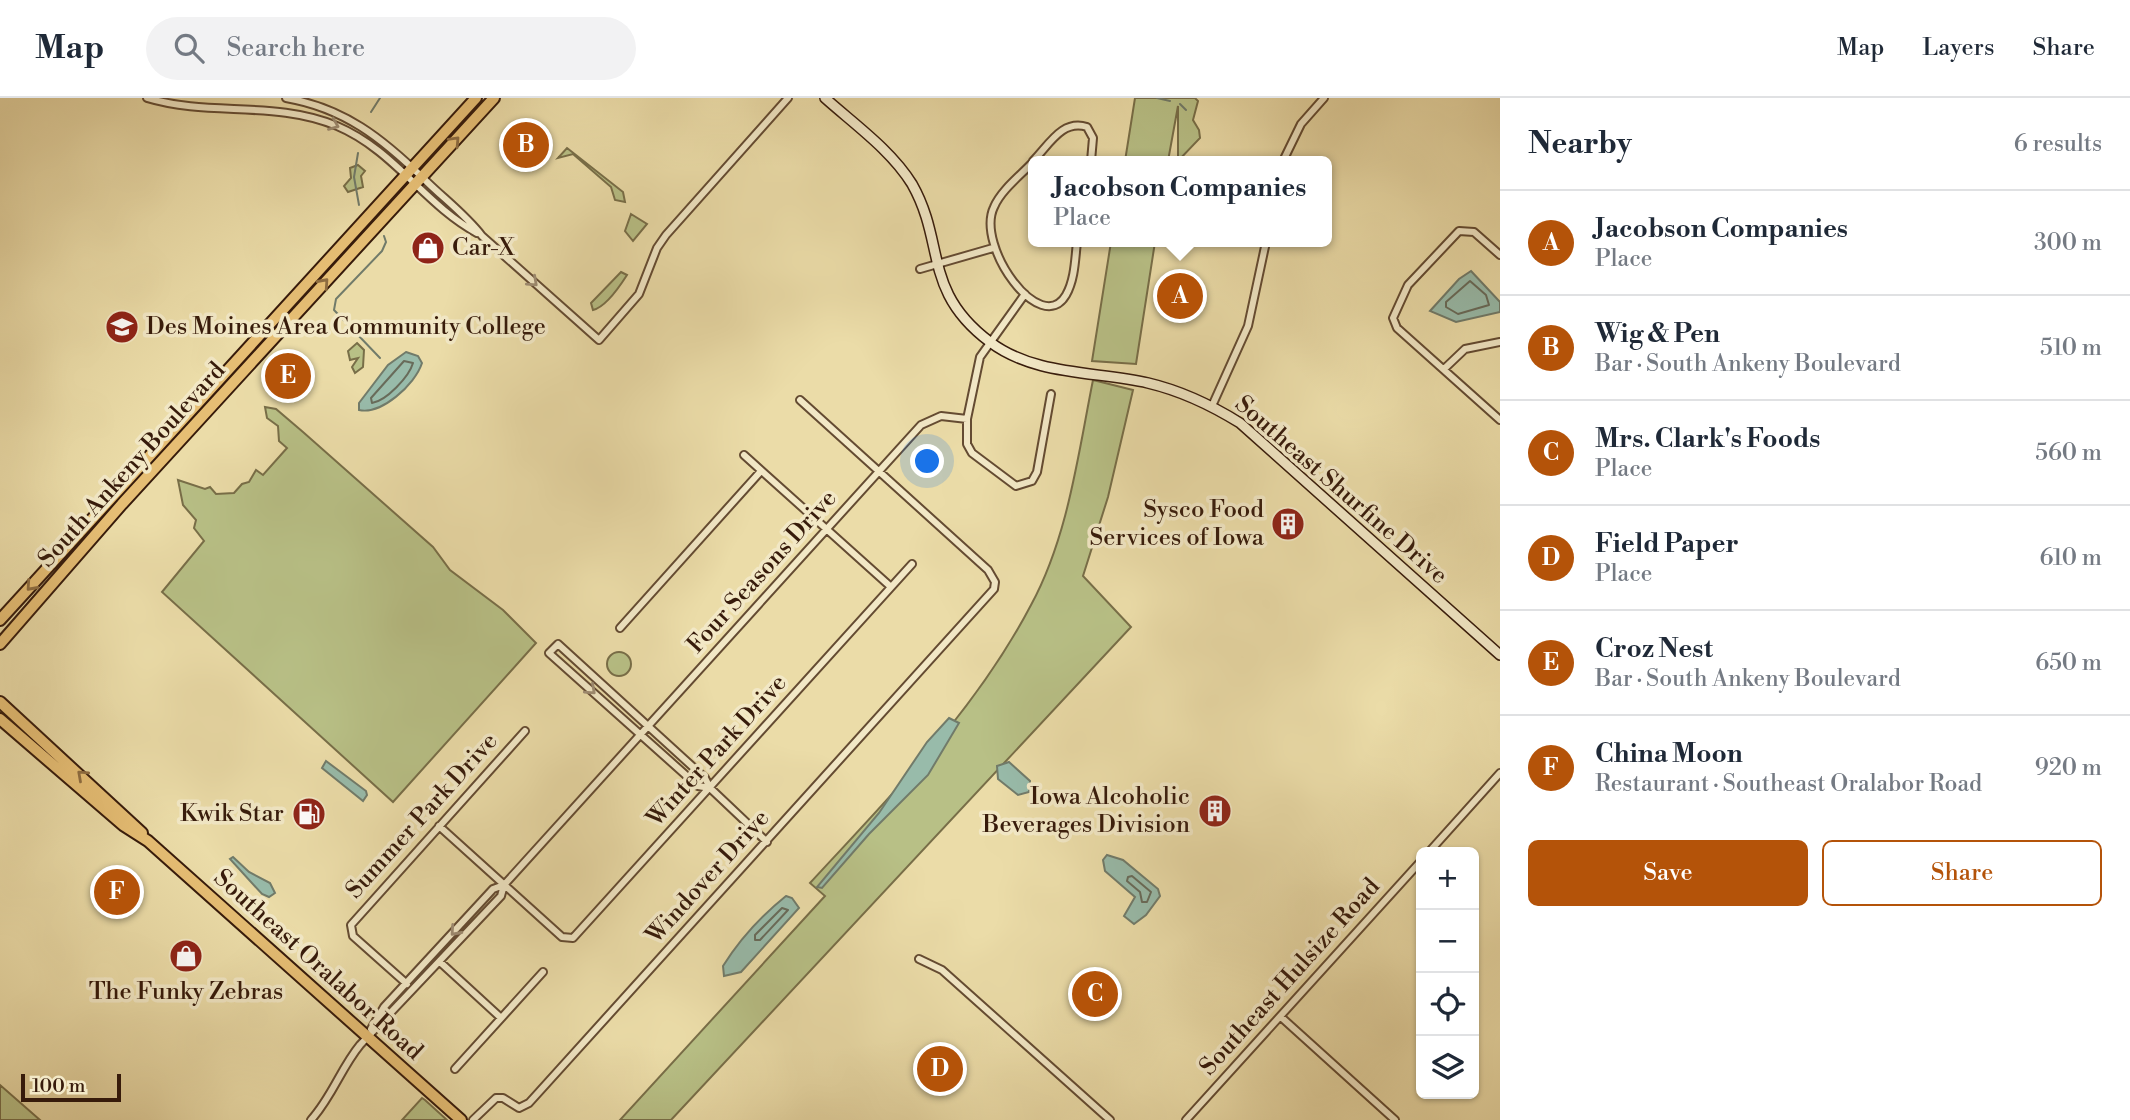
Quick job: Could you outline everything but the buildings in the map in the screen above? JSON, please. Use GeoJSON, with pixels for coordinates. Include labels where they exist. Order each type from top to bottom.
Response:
{"type":"FeatureCollection","features":[{"type":"Feature","properties":{"kind":"main road","name":"South Ankeny Boulevard"},"geometry":{"type":"LineString","coordinates":[[0,620],[476,98]]}},
{"type":"Feature","properties":{"kind":"main road","name":"South Ankeny Boulevard"},"geometry":{"type":"LineString","coordinates":[[0,643],[494,98]]}},
{"type":"Feature","properties":{"kind":"main road"},"geometry":{"type":"LineString","coordinates":[[221,378],[230,387]]}},
{"type":"Feature","properties":{"kind":"main road","name":"Southeast Oralabor Road"},"geometry":{"type":"LineString","coordinates":[[0,702],[127,816],[148,841],[461,1120]]}},
{"type":"Feature","properties":{"kind":"main road","name":"Southeast Oralabor Road"},"geometry":{"type":"LineString","coordinates":[[0,719],[123,825],[148,841]]}},
{"type":"Feature","properties":{"kind":"street"},"geometry":{"type":"LineString","coordinates":[[147,98],[190,107],[270,108],[310,116],[364,140],[410,170]]}},
{"type":"Feature","properties":{"kind":"street"},"geometry":{"type":"LineString","coordinates":[[286,98],[313,103],[359,124],[410,170],[456,220],[482,236],[598,340],[639,294],[657,247],[666,235],[788,98]]}},
{"type":"Feature","properties":{"kind":"street","name":"Southeast Shurfine Drive"},"geometry":{"type":"LineString","coordinates":[[825,98],[894,161],[911,183],[923,208],[943,285],[960,313],[991,343],[1009,354],[1042,366],[1149,383],[1212,406],[1240,423],[1500,655]]}},
{"type":"Feature","properties":{"kind":"street"},"geometry":{"type":"LineString","coordinates":[[1285,156],[1301,124],[1324,98]]}},
{"type":"Feature","properties":{"kind":"street"},"geometry":{"type":"LineString","coordinates":[[1038,156],[1065,127],[1076,123],[1087,127],[1093,138],[1091,156]]}},
{"type":"Feature","properties":{"kind":"street"},"geometry":{"type":"LineString","coordinates":[[1028,167],[993,207],[993,248],[1007,274],[1038,304],[1060,302],[1070,286],[1076,247]]}},
{"type":"Feature","properties":{"kind":"street"},"geometry":{"type":"LineString","coordinates":[[1500,255],[1474,232],[1459,231],[1408,285],[1404,299],[1394,313],[1397,328],[1500,419]]}},
{"type":"Feature","properties":{"kind":"street"},"geometry":{"type":"LineString","coordinates":[[1212,406],[1248,326],[1265,247]]}},
{"type":"Feature","properties":{"kind":"street"},"geometry":{"type":"LineString","coordinates":[[920,269],[993,248]]}},
{"type":"Feature","properties":{"kind":"street"},"geometry":{"type":"LineString","coordinates":[[1025,294],[977,365],[967,419],[967,444],[972,453],[1008,481],[1025,485],[1037,472],[1051,394]]}},
{"type":"Feature","properties":{"kind":"street"},"geometry":{"type":"LineString","coordinates":[[1444,369],[1465,349],[1500,342]]}},
{"type":"Feature","properties":{"kind":"street"},"geometry":{"type":"LineString","coordinates":[[800,400],[880,471]]}},
{"type":"Feature","properties":{"kind":"street","name":"Four Seasons Drive"},"geometry":{"type":"LineString","coordinates":[[367,1037],[441,963],[501,896],[504,885],[926,421],[941,416],[967,419]]}},
{"type":"Feature","properties":{"kind":"street"},"geometry":{"type":"LineString","coordinates":[[744,455],[891,587]]}},
{"type":"Feature","properties":{"kind":"street"},"geometry":{"type":"LineString","coordinates":[[620,628],[761,471]]}},
{"type":"Feature","properties":{"kind":"street","name":"Windover Drive"},"geometry":{"type":"LineString","coordinates":[[473,1120],[496,1098],[519,1108],[529,1103],[991,595],[995,582],[993,575],[880,471]]}},
{"type":"Feature","properties":{"kind":"street","name":"Winter Park Drive"},"geometry":{"type":"LineString","coordinates":[[504,885],[562,937],[570,939],[912,564]]}},
{"type":"Feature","properties":{"kind":"street"},"geometry":{"type":"LineString","coordinates":[[710,788],[698,786],[549,653],[558,644],[705,778],[710,788],[767,842]]}},
{"type":"Feature","properties":{"kind":"street","name":"Summer Park Drive"},"geometry":{"type":"LineString","coordinates":[[407,984],[353,936],[350,929],[525,731]]}},
{"type":"Feature","properties":{"kind":"street"},"geometry":{"type":"LineString","coordinates":[[1433,847],[1500,773]]}},
{"type":"Feature","properties":{"kind":"street"},"geometry":{"type":"LineString","coordinates":[[439,826],[504,885]]}},
{"type":"Feature","properties":{"kind":"street","name":"Southeast Hulsize Road"},"geometry":{"type":"LineString","coordinates":[[1186,1120],[1416,866]]}},
{"type":"Feature","properties":{"kind":"street","name":"Four Seasons Drive"},"geometry":{"type":"LineString","coordinates":[[367,1037],[384,1007],[493,889],[504,885]]}},
{"type":"Feature","properties":{"kind":"street"},"geometry":{"type":"LineString","coordinates":[[433,956],[501,1018]]}},
{"type":"Feature","properties":{"kind":"street"},"geometry":{"type":"LineString","coordinates":[[919,959],[943,970],[1110,1120]]}},
{"type":"Feature","properties":{"kind":"street"},"geometry":{"type":"LineString","coordinates":[[455,1069],[543,972]]}},
{"type":"Feature","properties":{"kind":"street"},"geometry":{"type":"LineString","coordinates":[[1281,1017],[1395,1120]]}},
{"type":"Feature","properties":{"kind":"street"},"geometry":{"type":"LineString","coordinates":[[311,1120],[329,1099],[348,1060],[367,1037]]}},
{"type":"Feature","properties":{"kind":"green space"},"geometry":{"type":"Polygon","coordinates":[[[1135,98],[1195,98],[1198,101],[1193,120],[1200,138],[1183,156],[1178,156],[1178,106],[1169,156],[1126,156],[1135,98]]]}},
{"type":"Feature","properties":{"kind":"green space"},"geometry":{"type":"Polygon","coordinates":[[[567,148],[623,192],[625,202],[615,200],[611,187],[573,154],[558,158],[567,148]]]}},
{"type":"Feature","properties":{"kind":"green space"},"geometry":{"type":"Polygon","coordinates":[[[358,165],[365,171],[361,176],[363,187],[348,192],[344,186],[351,178],[350,168],[358,165]]]}},
{"type":"Feature","properties":{"kind":"green space"},"geometry":{"type":"Polygon","coordinates":[[[631,214],[647,224],[633,241],[625,231],[631,214]]]}},
{"type":"Feature","properties":{"kind":"green space"},"geometry":{"type":"Polygon","coordinates":[[[1110,247],[1154,247],[1136,364],[1092,361],[1110,247]]]}},
{"type":"Feature","properties":{"kind":"green space"},"geometry":{"type":"Polygon","coordinates":[[[621,272],[627,275],[617,290],[608,301],[593,310],[591,303],[621,272]]]}},
{"type":"Feature","properties":{"kind":"green space"},"geometry":{"type":"Polygon","coordinates":[[[357,343],[364,350],[363,367],[355,373],[352,367],[358,358],[350,360],[348,351],[357,343]]]}},
{"type":"Feature","properties":{"kind":"green space"},"geometry":{"type":"Polygon","coordinates":[[[1093,380],[1133,390],[1108,497],[1083,576],[1131,627],[671,1120],[620,1120],[825,896],[810,883],[930,751],[958,717],[1009,644],[1044,579],[1063,524],[1093,380]]]}},
{"type":"Feature","properties":{"kind":"green space"},"geometry":{"type":"Polygon","coordinates":[[[265,407],[276,409],[303,432],[433,547],[450,570],[503,610],[536,643],[393,802],[162,592],[204,541],[194,528],[196,520],[183,505],[178,480],[205,489],[210,487],[216,494],[234,493],[242,484],[249,482],[256,470],[263,475],[287,448],[279,441],[278,426],[267,418],[265,407]]]}},
{"type":"Feature","properties":{"kind":"green space"},"geometry":{"type":"Polygon","coordinates":[[[619,652],[628,655],[631,664],[628,673],[619,676],[610,673],[607,664],[610,655],[619,652]]]}},
{"type":"Feature","properties":{"kind":"green space"},"geometry":{"type":"Polygon","coordinates":[[[0,1085],[40,1120],[0,1120],[0,1085]]]}},
{"type":"Feature","properties":{"kind":"green space"},"geometry":{"type":"Polygon","coordinates":[[[422,1098],[425,1100],[447,1120],[402,1120],[422,1098]]]}},
{"type":"Feature","properties":{"kind":"water"},"geometry":{"type":"Polygon","coordinates":[[[1471,271],[1500,302],[1500,312],[1456,322],[1430,311],[1459,279],[1471,271]]]}},
{"type":"Feature","properties":{"kind":"water"},"geometry":{"type":"Polygon","coordinates":[[[406,352],[418,356],[422,363],[405,389],[377,408],[359,410],[359,403],[388,365],[406,352]]]}},
{"type":"Feature","properties":{"kind":"water"},"geometry":{"type":"Polygon","coordinates":[[[949,718],[959,723],[928,775],[869,834],[822,888],[817,887],[879,813],[927,742],[949,718]]]}},
{"type":"Feature","properties":{"kind":"water"},"geometry":{"type":"Polygon","coordinates":[[[326,761],[366,791],[367,795],[363,801],[322,768],[326,761]]]}},
{"type":"Feature","properties":{"kind":"water"},"geometry":{"type":"Polygon","coordinates":[[[1009,762],[1030,781],[1029,792],[1018,795],[998,779],[997,766],[1009,762]]]}},
{"type":"Feature","properties":{"kind":"water"},"geometry":{"type":"Polygon","coordinates":[[[1107,855],[1123,860],[1158,889],[1160,896],[1146,915],[1134,924],[1124,916],[1135,897],[1105,871],[1103,860],[1107,855]]]}},
{"type":"Feature","properties":{"kind":"water"},"geometry":{"type":"Polygon","coordinates":[[[233,857],[249,872],[270,883],[275,893],[269,897],[262,894],[230,859],[233,857]]]}},
{"type":"Feature","properties":{"kind":"water"},"geometry":{"type":"Polygon","coordinates":[[[786,896],[792,898],[799,908],[741,972],[724,976],[723,966],[736,946],[786,896]]]}},
{"type":"Feature","properties":{"kind":"waterway"},"geometry":{"type":"LineString","coordinates":[[371,112],[380,98]]}},
{"type":"Feature","properties":{"kind":"waterway"},"geometry":{"type":"LineString","coordinates":[[1157,98],[1170,101]]}},
{"type":"Feature","properties":{"kind":"waterway"},"geometry":{"type":"LineString","coordinates":[[1180,104],[1186,110]]}},
{"type":"Feature","properties":{"kind":"waterway"},"geometry":{"type":"LineString","coordinates":[[358,153],[354,177],[359,205]]}},
{"type":"Feature","properties":{"kind":"waterway"},"geometry":{"type":"LineString","coordinates":[[380,358],[334,310],[336,299],[382,251],[386,242],[384,236]]}},
{"type":"Feature","properties":{"kind":"place","name":"Wig & Pen"},"geometry":{"type":"Point","coordinates":[526,145]}},
{"type":"Feature","properties":{"kind":"place","name":"Car-X"},"geometry":{"type":"Point","coordinates":[428,248]}},
{"type":"Feature","properties":{"kind":"place","name":"Jacobson Companies"},"geometry":{"type":"Point","coordinates":[1180,296]}},
{"type":"Feature","properties":{"kind":"place","name":"Des Moines Area Community College"},"geometry":{"type":"Point","coordinates":[122,327]}},
{"type":"Feature","properties":{"kind":"place","name":"Croz Nest"},"geometry":{"type":"Point","coordinates":[288,376]}},
{"type":"Feature","properties":{"kind":"place","name":"Sysco Food Services of Iowa"},"geometry":{"type":"Point","coordinates":[1288,524]}},
{"type":"Feature","properties":{"kind":"place","name":"Iowa Alcoholic Beverages Division"},"geometry":{"type":"Point","coordinates":[1215,811]}},
{"type":"Feature","properties":{"kind":"place","name":"Kwik Star"},"geometry":{"type":"Point","coordinates":[309,814]}},
{"type":"Feature","properties":{"kind":"place","name":"China Moon"},"geometry":{"type":"Point","coordinates":[117,892]}},
{"type":"Feature","properties":{"kind":"place","name":"The Funky Zebras"},"geometry":{"type":"Point","coordinates":[186,956]}},
{"type":"Feature","properties":{"kind":"place","name":"Mrs. Clark's Foods"},"geometry":{"type":"Point","coordinates":[1095,994]}},
{"type":"Feature","properties":{"kind":"place","name":"Field Paper"},"geometry":{"type":"Point","coordinates":[940,1069]}}]}
